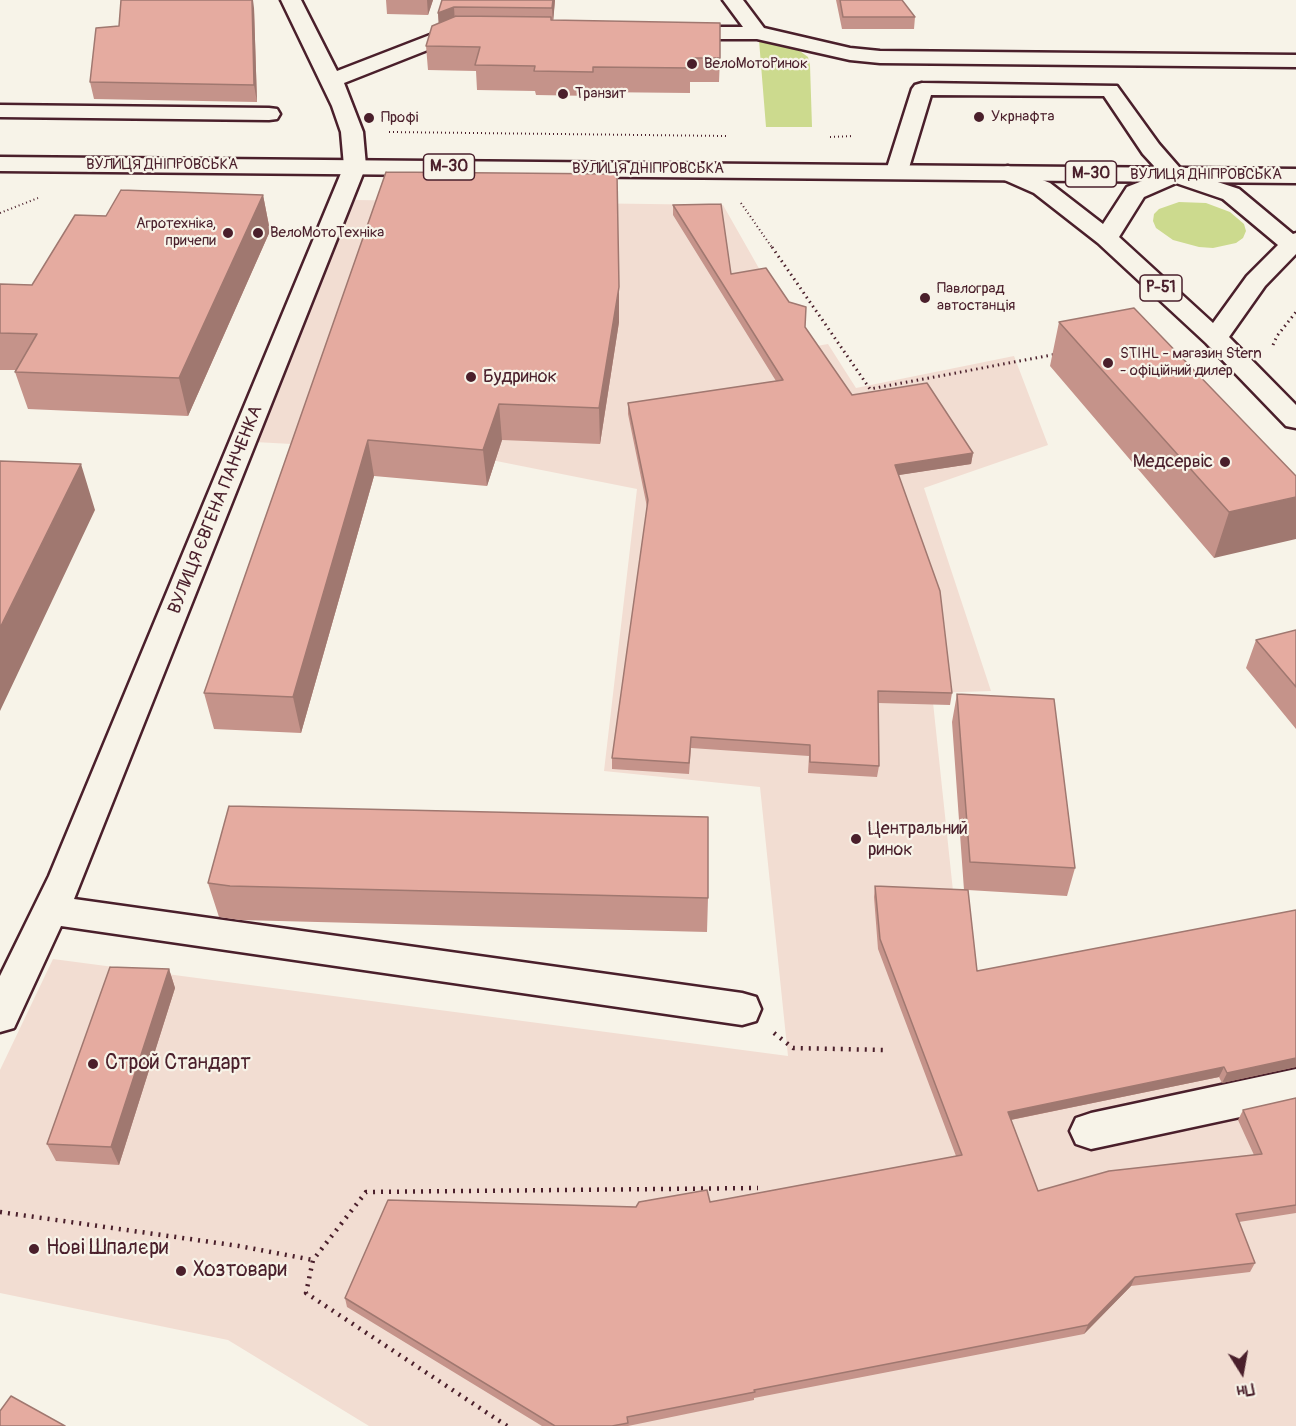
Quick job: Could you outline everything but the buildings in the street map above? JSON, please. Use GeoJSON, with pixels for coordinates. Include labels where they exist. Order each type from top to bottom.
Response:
{"type":"FeatureCollection","features":[{"type":"Feature","properties":{"kind":"main road","name":"ВУЛИЦЯ ЄВГЕНА ПАНЧЕНКА"},"geometry":{"type":"LineString","coordinates":[[0,1016],[85,832],[355,166],[352,132],[332,80],[291,0]]}},
{"type":"Feature","properties":{"kind":"main road"},"geometry":{"type":"LineString","coordinates":[[733,0],[757,33]]}},
{"type":"Feature","properties":{"kind":"main road"},"geometry":{"type":"LineString","coordinates":[[332,80],[455,32],[490,32]]}},
{"type":"Feature","properties":{"kind":"main road"},"geometry":{"type":"LineString","coordinates":[[652,33],[757,33],[850,54],[880,57],[1296,61]]}},
{"type":"Feature","properties":{"kind":"main road"},"geometry":{"type":"LineString","coordinates":[[897,171],[922,89],[1110,90],[1151,148],[1174,175],[1231,194],[1293,242],[1256,281],[1215,338]]}},
{"type":"Feature","properties":{"kind":"main road"},"geometry":{"type":"LineString","coordinates":[[0,111],[269,114]]}},
{"type":"Feature","properties":{"kind":"main road","name":"ВУЛИЦЯ ДНІПРОВСЬКА"},"geometry":{"type":"LineString","coordinates":[[0,164],[1296,176]]}},
{"type":"Feature","properties":{"kind":"main road","name":"Р-51"},"geometry":{"type":"LineString","coordinates":[[1008,173],[1042,188],[1106,238],[1215,338],[1296,420]]}},
{"type":"Feature","properties":{"kind":"main road"},"geometry":{"type":"LineString","coordinates":[[1106,238],[1135,192],[1174,175]]}},
{"type":"Feature","properties":{"kind":"main road"},"geometry":{"type":"LineString","coordinates":[[50,910],[742,1009]]}},
{"type":"Feature","properties":{"kind":"main road"},"geometry":{"type":"LineString","coordinates":[[1091,1131],[1296,1087]]}},
{"type":"Feature","properties":{"kind":"path"},"geometry":{"type":"LineString","coordinates":[[352,132],[733,136]]}},
{"type":"Feature","properties":{"kind":"path"},"geometry":{"type":"LineString","coordinates":[[829,136],[853,136]]}},
{"type":"Feature","properties":{"kind":"path"},"geometry":{"type":"LineString","coordinates":[[0,213],[47,194]]}},
{"type":"Feature","properties":{"kind":"path"},"geometry":{"type":"LineString","coordinates":[[740,201],[870,389],[1065,352]]}},
{"type":"Feature","properties":{"kind":"path"},"geometry":{"type":"LineString","coordinates":[[1272,348],[1276,336],[1296,312]]}},
{"type":"Feature","properties":{"kind":"path"},"geometry":{"type":"LineString","coordinates":[[742,1009],[794,1048],[885,1050]]}},
{"type":"Feature","properties":{"kind":"path"},"geometry":{"type":"LineString","coordinates":[[507,1426],[306,1293],[313,1260],[366,1192],[759,1188]]}},
{"type":"Feature","properties":{"kind":"path"},"geometry":{"type":"LineString","coordinates":[[0,1212],[239,1246],[313,1260]]}},
{"type":"Feature","properties":{"kind":"shaded area","name":"Центральний ринок"},"geometry":{"type":"Polygon","coordinates":[[[355,200],[723,205],[765,279],[811,347],[828,344],[856,388],[1014,356],[1048,445],[924,488],[991,691],[932,693],[953,891],[978,978],[1296,919],[1296,1426],[369,1426],[228,1340],[0,1293],[0,1070],[53,959],[788,1056],[760,787],[604,771],[637,489],[456,453],[255,442],[355,200]]]}},
{"type":"Feature","properties":{"kind":"green space"},"geometry":{"type":"Polygon","coordinates":[[[759,40],[785,44],[808,57],[812,127],[766,127],[759,40]]]}},
{"type":"Feature","properties":{"kind":"green space"},"geometry":{"type":"Polygon","coordinates":[[[1179,202],[1206,203],[1230,212],[1244,224],[1246,231],[1243,238],[1236,243],[1213,248],[1173,240],[1156,228],[1153,221],[1154,214],[1159,209],[1179,202]]]}},
{"type":"Feature","properties":{"kind":"place","name":"ВелоМотоРинок"},"geometry":{"type":"Point","coordinates":[692,64]}},
{"type":"Feature","properties":{"kind":"place","name":"Транзит"},"geometry":{"type":"Point","coordinates":[563,94]}},
{"type":"Feature","properties":{"kind":"place","name":"Укрнафта"},"geometry":{"type":"Point","coordinates":[979,117]}},
{"type":"Feature","properties":{"kind":"place","name":"Профі"},"geometry":{"type":"Point","coordinates":[369,118]}},
{"type":"Feature","properties":{"kind":"place","name":"Агротехніка, причепи"},"geometry":{"type":"Point","coordinates":[228,233]}},
{"type":"Feature","properties":{"kind":"place","name":"ВелоМотоТехніка"},"geometry":{"type":"Point","coordinates":[258,233]}},
{"type":"Feature","properties":{"kind":"place","name":"Павлоград автостанція"},"geometry":{"type":"Point","coordinates":[925,298]}},
{"type":"Feature","properties":{"kind":"place","name":"STIHL - магазин Stern - офіційний дилер"},"geometry":{"type":"Point","coordinates":[1108,363]}},
{"type":"Feature","properties":{"kind":"place","name":"Будринок"},"geometry":{"type":"Point","coordinates":[471,377]}},
{"type":"Feature","properties":{"kind":"place","name":"Медсервіс"},"geometry":{"type":"Point","coordinates":[1225,462]}},
{"type":"Feature","properties":{"kind":"place","name":"Центральний ринок"},"geometry":{"type":"Point","coordinates":[856,839]}},
{"type":"Feature","properties":{"kind":"place","name":"Строй Стандарт"},"geometry":{"type":"Point","coordinates":[93,1064]}},
{"type":"Feature","properties":{"kind":"place","name":"Нові Шпалєри"},"geometry":{"type":"Point","coordinates":[34,1249]}},
{"type":"Feature","properties":{"kind":"place","name":"Хозтовари"},"geometry":{"type":"Point","coordinates":[181,1271]}}]}
